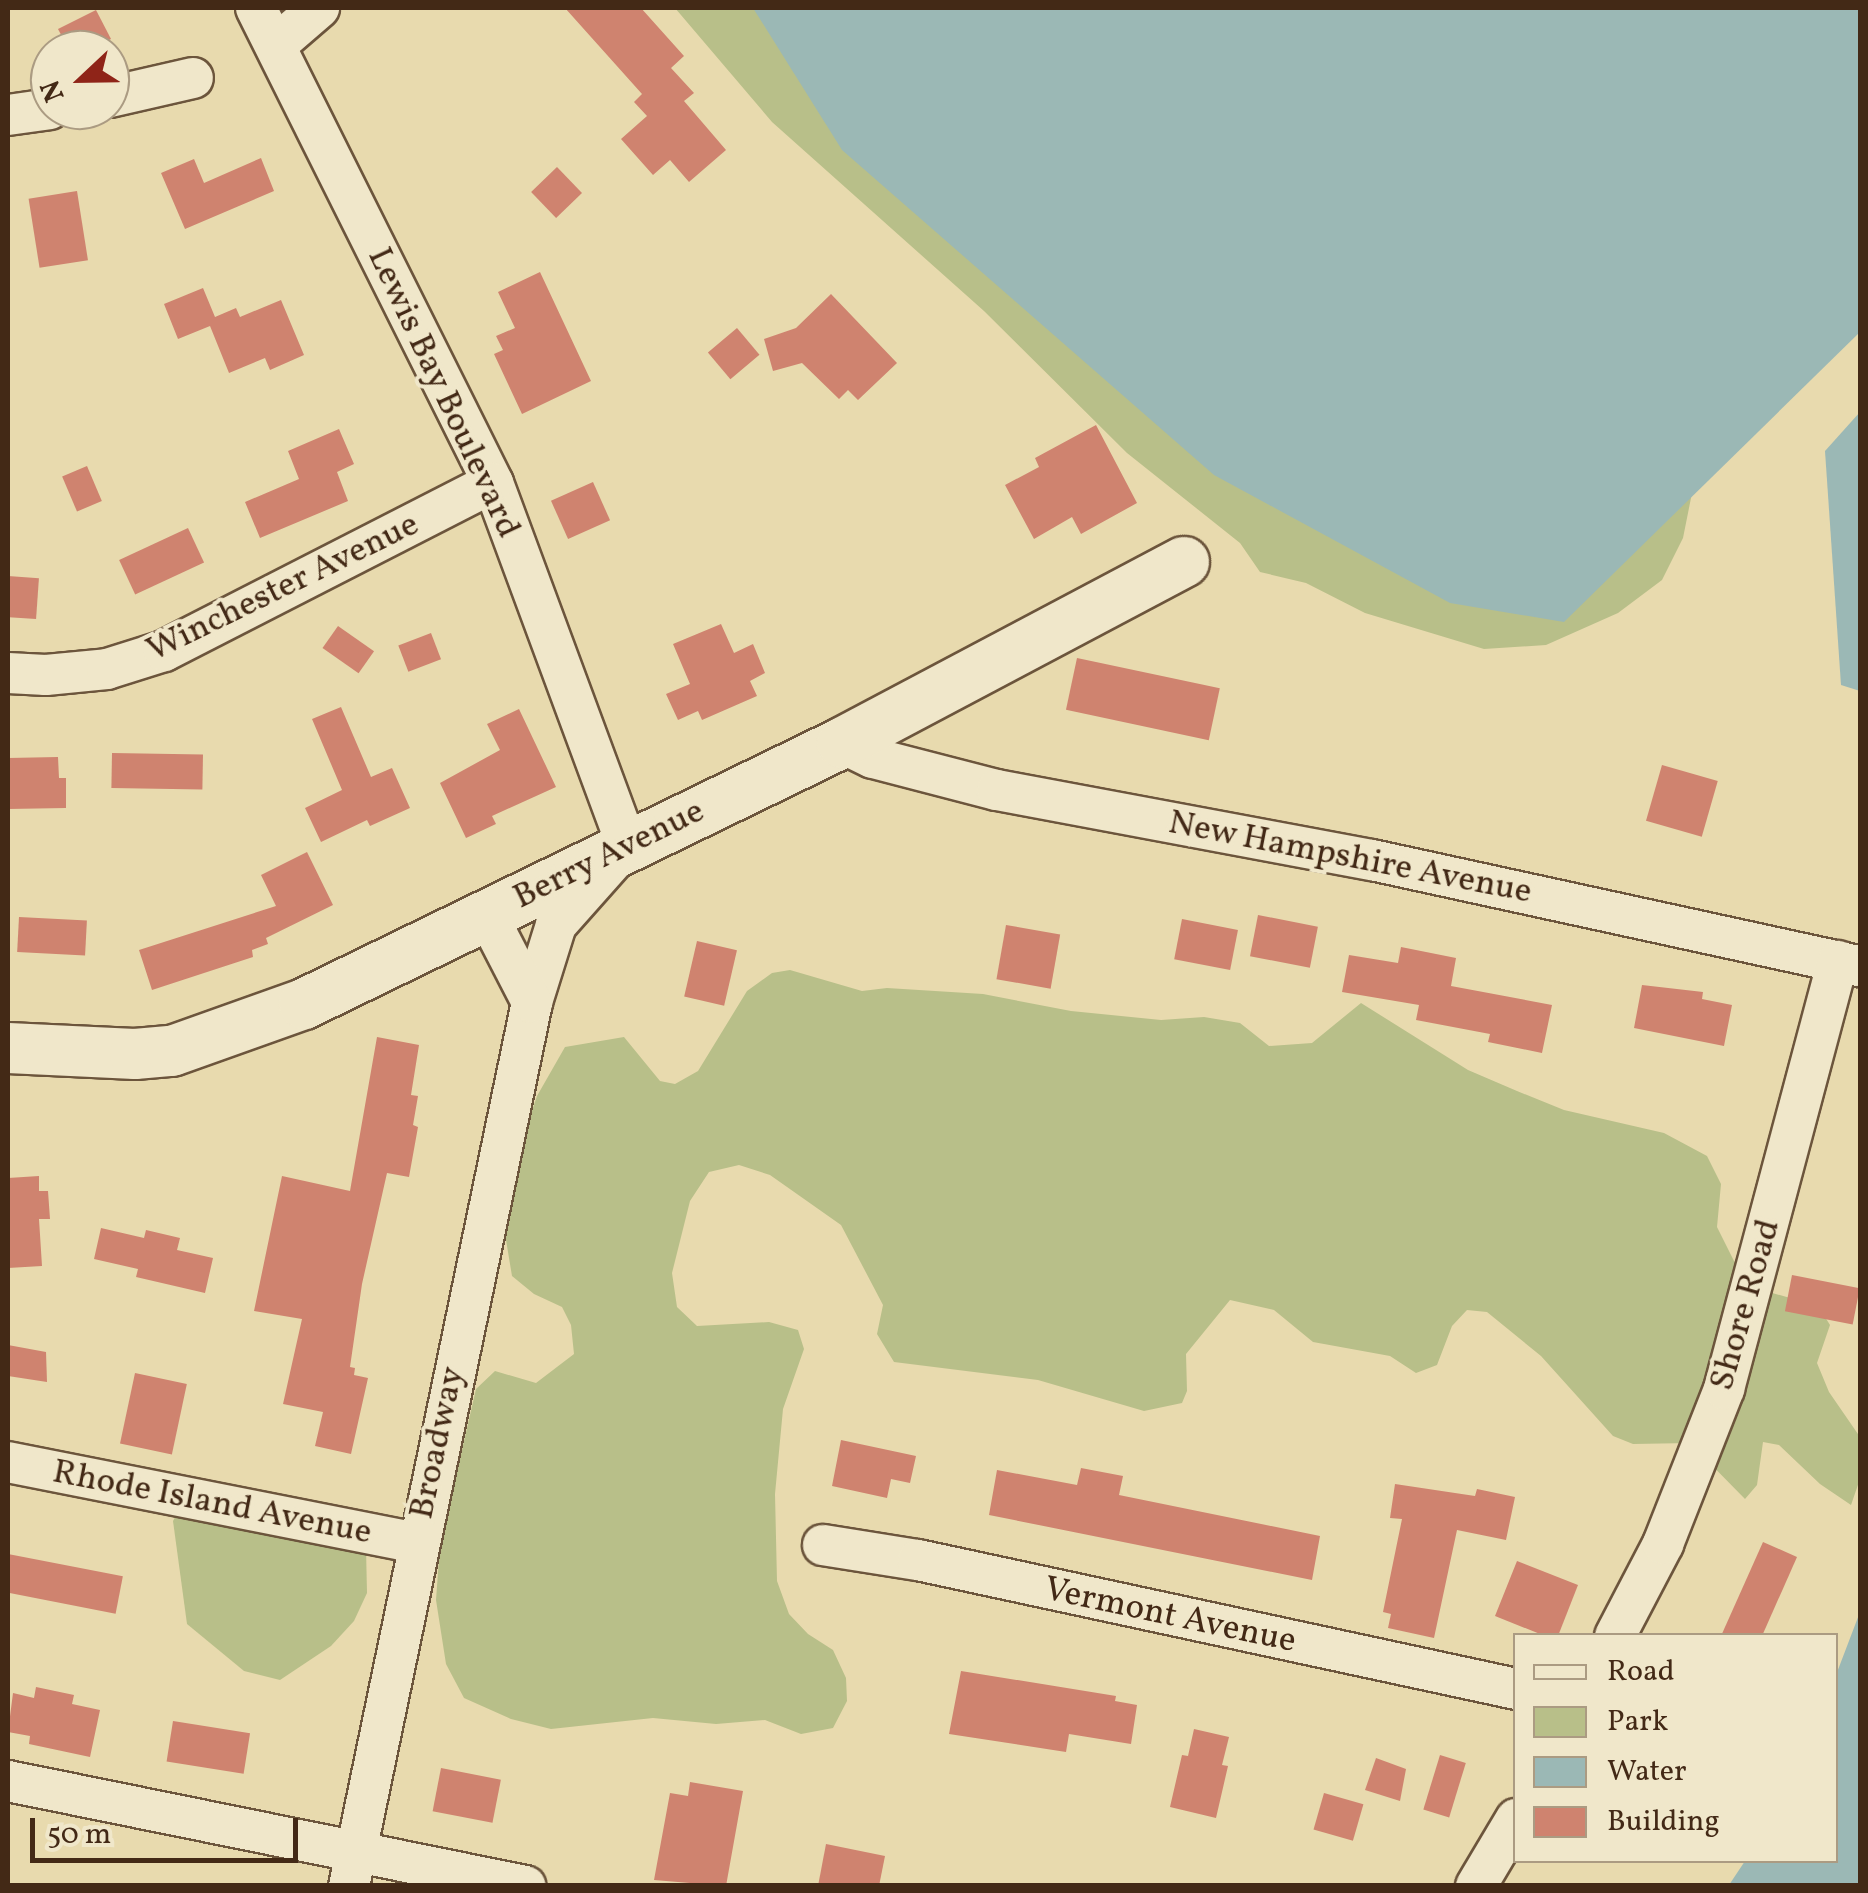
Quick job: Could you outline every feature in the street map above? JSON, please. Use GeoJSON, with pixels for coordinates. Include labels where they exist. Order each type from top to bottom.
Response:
{"type":"FeatureCollection","features":[{"type":"Feature","properties":{"kind":"street","name":"Lewis Bay Boulevard"},"geometry":{"type":"LineString","coordinates":[[256,8],[493,483],[626,844]]}},
{"type":"Feature","properties":{"kind":"street"},"geometry":{"type":"LineString","coordinates":[[276,44],[319,8]]}},
{"type":"Feature","properties":{"kind":"street"},"geometry":{"type":"LineString","coordinates":[[130,92],[193,78]]}},
{"type":"Feature","properties":{"kind":"street","name":"Winchester Avenue"},"geometry":{"type":"LineString","coordinates":[[8,673],[46,675],[107,669],[164,651],[493,483]]}},
{"type":"Feature","properties":{"kind":"street","name":"Berry Avenue"},"geometry":{"type":"LineString","coordinates":[[8,1048],[135,1054],[198,1045],[304,1004],[626,844],[842,743],[1184,562]]}},
{"type":"Feature","properties":{"kind":"street","name":"New Hampshire Avenue"},"geometry":{"type":"LineString","coordinates":[[842,743],[874,758],[948,779],[1372,860],[1850,964]]}},
{"type":"Feature","properties":{"kind":"street","name":"Broadway"},"geometry":{"type":"LineString","coordinates":[[352,1869],[532,1002],[556,924],[626,844]]}},
{"type":"Feature","properties":{"kind":"street"},"geometry":{"type":"LineString","coordinates":[[487,915],[532,1002]]}},
{"type":"Feature","properties":{"kind":"street","name":"Shore Road"},"geometry":{"type":"LineString","coordinates":[[1617,1633],[1671,1527],[1724,1389],[1850,964]]}},
{"type":"Feature","properties":{"kind":"street","name":"Rhode Island Avenue"},"geometry":{"type":"LineString","coordinates":[[8,1462],[417,1543]]}},
{"type":"Feature","properties":{"kind":"street","name":"Vermont Avenue"},"geometry":{"type":"LineString","coordinates":[[824,1545],[918,1560],[1513,1688]]}},
{"type":"Feature","properties":{"kind":"street"},"geometry":{"type":"LineString","coordinates":[[8,1781],[352,1869],[525,1886]]}},
{"type":"Feature","properties":{"kind":"street"},"geometry":{"type":"LineString","coordinates":[[1476,1886],[1513,1824]]}},
{"type":"Feature","properties":{"kind":"green space"},"geometry":{"type":"Polygon","coordinates":[[[675,8],[821,8],[1694,483],[1683,538],[1662,580],[1618,613],[1546,645],[1484,649],[1365,613],[1306,583],[1260,572],[1240,543],[1127,453],[984,311],[772,122],[675,8]]]}},
{"type":"Feature","properties":{"kind":"green space"},"geometry":{"type":"Polygon","coordinates":[[[790,970],[862,991],[887,988],[983,994],[1071,1011],[1161,1020],[1204,1017],[1240,1023],[1269,1046],[1312,1043],[1361,1003],[1468,1070],[1564,1110],[1664,1133],[1707,1156],[1721,1184],[1717,1227],[1734,1261],[1762,1290],[1818,1306],[1830,1325],[1817,1363],[1829,1392],[1860,1437],[1860,1479],[1851,1505],[1820,1484],[1779,1445],[1763,1442],[1757,1485],[1745,1499],[1690,1443],[1633,1444],[1613,1436],[1541,1356],[1487,1312],[1467,1310],[1452,1326],[1437,1365],[1416,1373],[1390,1356],[1313,1342],[1274,1310],[1230,1300],[1186,1354],[1187,1391],[1182,1403],[1144,1411],[1038,1380],[894,1362],[877,1334],[883,1305],[841,1225],[770,1175],[739,1165],[709,1172],[690,1201],[672,1273],[677,1307],[697,1326],[769,1322],[798,1330],[804,1349],[783,1409],[775,1494],[777,1581],[789,1614],[808,1634],[833,1650],[846,1678],[847,1701],[833,1728],[801,1734],[765,1720],[716,1724],[653,1718],[551,1729],[511,1719],[464,1698],[446,1664],[436,1600],[440,1545],[476,1389],[495,1371],[536,1383],[574,1354],[571,1325],[562,1307],[534,1294],[512,1276],[504,1228],[514,1164],[537,1096],[565,1047],[624,1037],[660,1081],[675,1084],[698,1071],[747,991],[772,973],[790,970]]]}},
{"type":"Feature","properties":{"kind":"green space"},"geometry":{"type":"Polygon","coordinates":[[[181,1507],[366,1548],[367,1593],[354,1621],[331,1646],[280,1680],[244,1671],[187,1624],[173,1521],[181,1507]]]}},
{"type":"Feature","properties":{"kind":"water"},"geometry":{"type":"Polygon","coordinates":[[[753,8],[1860,8],[1860,332],[1564,622],[1450,603],[1214,475],[842,150],[753,8]]]}},
{"type":"Feature","properties":{"kind":"water"},"geometry":{"type":"Polygon","coordinates":[[[1860,412],[1860,691],[1841,685],[1825,451],[1860,412]]]}},
{"type":"Feature","properties":{"kind":"water"},"geometry":{"type":"Polygon","coordinates":[[[1860,1612],[1860,1885],[1729,1885],[1744,1863],[1838,1863],[1838,1670],[1860,1612]]]}},
{"type":"Feature","properties":{"kind":"building"},"geometry":{"type":"Polygon","coordinates":[[[565,8],[641,8],[684,56],[671,68],[694,93],[684,101],[726,150],[689,182],[670,160],[653,175],[621,139],[647,116],[634,102],[642,94],[565,8]]]}},
{"type":"Feature","properties":{"kind":"building"},"geometry":{"type":"Polygon","coordinates":[[[96,10],[106,30],[59,30],[96,10]]]}},
{"type":"Feature","properties":{"kind":"building"},"geometry":{"type":"Polygon","coordinates":[[[261,158],[274,191],[185,229],[161,173],[194,159],[204,183],[261,158]]]}},
{"type":"Feature","properties":{"kind":"building"},"geometry":{"type":"Polygon","coordinates":[[[557,167],[582,193],[556,218],[531,192],[557,167]]]}},
{"type":"Feature","properties":{"kind":"building"},"geometry":{"type":"Polygon","coordinates":[[[77,191],[88,260],[40,268],[29,199],[77,191]]]}},
{"type":"Feature","properties":{"kind":"building"},"geometry":{"type":"Polygon","coordinates":[[[540,272],[591,381],[522,414],[494,354],[503,350],[496,336],[515,328],[498,292],[540,272]]]}},
{"type":"Feature","properties":{"kind":"building"},"geometry":{"type":"Polygon","coordinates":[[[203,288],[215,317],[236,308],[240,317],[281,300],[304,355],[270,370],[265,358],[229,373],[210,326],[178,339],[164,304],[203,288]]]}},
{"type":"Feature","properties":{"kind":"building"},"geometry":{"type":"Polygon","coordinates":[[[831,294],[897,363],[858,400],[848,390],[839,399],[802,363],[773,371],[764,339],[796,328],[831,294]]]}},
{"type":"Feature","properties":{"kind":"building"},"geometry":{"type":"Polygon","coordinates":[[[737,328],[759,355],[730,379],[708,352],[737,328]]]}},
{"type":"Feature","properties":{"kind":"building"},"geometry":{"type":"Polygon","coordinates":[[[1096,425],[1137,503],[1081,534],[1072,517],[1034,539],[1005,485],[1039,467],[1035,458],[1096,425]]]}},
{"type":"Feature","properties":{"kind":"building"},"geometry":{"type":"Polygon","coordinates":[[[339,429],[354,464],[337,472],[348,501],[260,538],[245,502],[299,479],[288,451],[339,429]]]}},
{"type":"Feature","properties":{"kind":"building"},"geometry":{"type":"Polygon","coordinates":[[[87,466],[102,501],[77,512],[62,477],[87,466]]]}},
{"type":"Feature","properties":{"kind":"building"},"geometry":{"type":"Polygon","coordinates":[[[593,482],[610,520],[568,539],[551,501],[593,482]]]}},
{"type":"Feature","properties":{"kind":"building"},"geometry":{"type":"Polygon","coordinates":[[[188,528],[204,562],[135,595],[119,560],[188,528]]]}},
{"type":"Feature","properties":{"kind":"building"},"geometry":{"type":"Polygon","coordinates":[[[8,576],[39,578],[36,619],[8,617],[8,576]]]}},
{"type":"Feature","properties":{"kind":"building"},"geometry":{"type":"Polygon","coordinates":[[[721,624],[734,653],[753,644],[765,673],[750,681],[757,696],[702,720],[698,711],[678,720],[666,694],[690,684],[673,644],[721,624]]]}},
{"type":"Feature","properties":{"kind":"building"},"geometry":{"type":"Polygon","coordinates":[[[338,626],[374,651],[359,673],[323,648],[338,626]]]}},
{"type":"Feature","properties":{"kind":"building"},"geometry":{"type":"Polygon","coordinates":[[[431,633],[441,659],[408,672],[398,646],[431,633]]]}},
{"type":"Feature","properties":{"kind":"building"},"geometry":{"type":"Polygon","coordinates":[[[1077,658],[1220,688],[1209,740],[1066,710],[1077,658]]]}},
{"type":"Feature","properties":{"kind":"building"},"geometry":{"type":"Polygon","coordinates":[[[341,707],[371,777],[392,768],[410,808],[370,826],[367,820],[321,842],[305,808],[342,790],[312,719],[341,707]]]}},
{"type":"Feature","properties":{"kind":"building"},"geometry":{"type":"Polygon","coordinates":[[[519,709],[556,787],[492,816],[496,824],[466,838],[440,783],[500,750],[487,724],[519,709]]]}},
{"type":"Feature","properties":{"kind":"building"},"geometry":{"type":"Polygon","coordinates":[[[112,753],[203,755],[202,790],[111,788],[112,753]]]}},
{"type":"Feature","properties":{"kind":"building"},"geometry":{"type":"Polygon","coordinates":[[[58,757],[59,778],[66,778],[66,808],[8,809],[8,758],[58,757]]]}},
{"type":"Feature","properties":{"kind":"building"},"geometry":{"type":"Polygon","coordinates":[[[1662,765],[1718,781],[1702,837],[1646,821],[1662,765]]]}},
{"type":"Feature","properties":{"kind":"building"},"geometry":{"type":"Polygon","coordinates":[[[307,852],[333,905],[266,938],[268,944],[252,950],[253,957],[152,990],[139,950],[276,906],[261,875],[307,852]]]}},
{"type":"Feature","properties":{"kind":"building"},"geometry":{"type":"Polygon","coordinates":[[[1258,915],[1318,927],[1310,968],[1250,956],[1258,915]]]}},
{"type":"Feature","properties":{"kind":"building"},"geometry":{"type":"Polygon","coordinates":[[[19,917],[87,921],[85,956],[17,952],[19,917]]]}},
{"type":"Feature","properties":{"kind":"building"},"geometry":{"type":"Polygon","coordinates":[[[1182,919],[1238,930],[1230,970],[1174,959],[1182,919]]]}},
{"type":"Feature","properties":{"kind":"building"},"geometry":{"type":"Polygon","coordinates":[[[1006,925],[1060,935],[1051,989],[996,979],[1006,925]]]}},
{"type":"Feature","properties":{"kind":"building"},"geometry":{"type":"Polygon","coordinates":[[[697,941],[737,950],[724,1006],[684,997],[697,941]]]}},
{"type":"Feature","properties":{"kind":"building"},"geometry":{"type":"Polygon","coordinates":[[[1401,947],[1456,958],[1451,986],[1552,1005],[1542,1053],[1488,1042],[1490,1034],[1416,1020],[1419,1005],[1342,992],[1349,955],[1398,963],[1401,947]]]}},
{"type":"Feature","properties":{"kind":"building"},"geometry":{"type":"Polygon","coordinates":[[[1642,985],[1703,992],[1702,999],[1732,1005],[1724,1046],[1634,1028],[1642,985]]]}},
{"type":"Feature","properties":{"kind":"building"},"geometry":{"type":"Polygon","coordinates":[[[377,1037],[419,1045],[411,1095],[418,1096],[413,1125],[418,1127],[409,1177],[387,1173],[362,1284],[350,1367],[355,1368],[354,1375],[368,1378],[351,1454],[315,1446],[323,1412],[283,1404],[302,1319],[254,1311],[282,1176],[350,1191],[377,1037]]]}},
{"type":"Feature","properties":{"kind":"building"},"geometry":{"type":"Polygon","coordinates":[[[39,1176],[39,1191],[48,1191],[50,1219],[39,1219],[42,1266],[8,1268],[8,1178],[39,1176]]]}},
{"type":"Feature","properties":{"kind":"building"},"geometry":{"type":"Polygon","coordinates":[[[101,1228],[144,1238],[146,1230],[180,1238],[177,1250],[213,1258],[205,1293],[136,1277],[138,1269],[94,1259],[101,1228]]]}},
{"type":"Feature","properties":{"kind":"building"},"geometry":{"type":"Polygon","coordinates":[[[1792,1275],[1860,1288],[1853,1324],[1785,1311],[1792,1275]]]}},
{"type":"Feature","properties":{"kind":"building"},"geometry":{"type":"Polygon","coordinates":[[[8,1345],[46,1352],[47,1382],[8,1376],[8,1345]]]}},
{"type":"Feature","properties":{"kind":"building"},"geometry":{"type":"Polygon","coordinates":[[[135,1373],[187,1384],[172,1454],[120,1443],[135,1373]]]}},
{"type":"Feature","properties":{"kind":"building"},"geometry":{"type":"Polygon","coordinates":[[[841,1440],[916,1456],[910,1483],[891,1479],[887,1498],[832,1486],[841,1440]]]}},
{"type":"Feature","properties":{"kind":"building"},"geometry":{"type":"Polygon","coordinates":[[[1081,1468],[1123,1476],[1119,1495],[1320,1536],[1312,1580],[989,1515],[997,1470],[1077,1485],[1081,1468]]]}},
{"type":"Feature","properties":{"kind":"building"},"geometry":{"type":"Polygon","coordinates":[[[1395,1484],[1475,1496],[1477,1489],[1515,1497],[1506,1540],[1457,1530],[1434,1638],[1388,1628],[1391,1614],[1383,1612],[1402,1519],[1390,1518],[1395,1484]]]}},
{"type":"Feature","properties":{"kind":"building"},"geometry":{"type":"Polygon","coordinates":[[[1763,1542],[1797,1557],[1763,1633],[1722,1633],[1763,1542]]]}},
{"type":"Feature","properties":{"kind":"building"},"geometry":{"type":"Polygon","coordinates":[[[8,1554],[123,1576],[116,1614],[8,1593],[8,1554]]]}},
{"type":"Feature","properties":{"kind":"building"},"geometry":{"type":"Polygon","coordinates":[[[1517,1561],[1578,1585],[1559,1633],[1538,1633],[1495,1616],[1517,1561]]]}},
{"type":"Feature","properties":{"kind":"building"},"geometry":{"type":"Polygon","coordinates":[[[961,1671],[1116,1696],[1115,1701],[1137,1705],[1131,1744],[1069,1734],[1066,1752],[949,1734],[961,1671]]]}},
{"type":"Feature","properties":{"kind":"building"},"geometry":{"type":"Polygon","coordinates":[[[36,1687],[74,1695],[72,1704],[100,1710],[90,1757],[29,1744],[30,1736],[8,1732],[13,1693],[34,1698],[36,1687]]]}},
{"type":"Feature","properties":{"kind":"building"},"geometry":{"type":"Polygon","coordinates":[[[173,1721],[250,1733],[244,1774],[167,1761],[173,1721]]]}},
{"type":"Feature","properties":{"kind":"building"},"geometry":{"type":"Polygon","coordinates":[[[1194,1729],[1229,1737],[1222,1765],[1228,1766],[1216,1818],[1170,1807],[1182,1755],[1188,1756],[1194,1729]]]}},
{"type":"Feature","properties":{"kind":"building"},"geometry":{"type":"Polygon","coordinates":[[[1440,1755],[1466,1763],[1449,1817],[1423,1810],[1440,1755]]]}},
{"type":"Feature","properties":{"kind":"building"},"geometry":{"type":"Polygon","coordinates":[[[1376,1758],[1406,1769],[1400,1801],[1365,1790],[1376,1758]]]}},
{"type":"Feature","properties":{"kind":"building"},"geometry":{"type":"Polygon","coordinates":[[[441,1768],[501,1780],[492,1823],[433,1811],[441,1768]]]}},
{"type":"Feature","properties":{"kind":"building"},"geometry":{"type":"Polygon","coordinates":[[[690,1782],[743,1791],[726,1886],[654,1880],[670,1793],[688,1796],[690,1782]]]}},
{"type":"Feature","properties":{"kind":"building"},"geometry":{"type":"Polygon","coordinates":[[[1324,1793],[1363,1804],[1353,1841],[1314,1830],[1324,1793]]]}},
{"type":"Feature","properties":{"kind":"building"},"geometry":{"type":"Polygon","coordinates":[[[826,1844],[885,1856],[879,1886],[818,1886],[826,1844]]]}}]}
